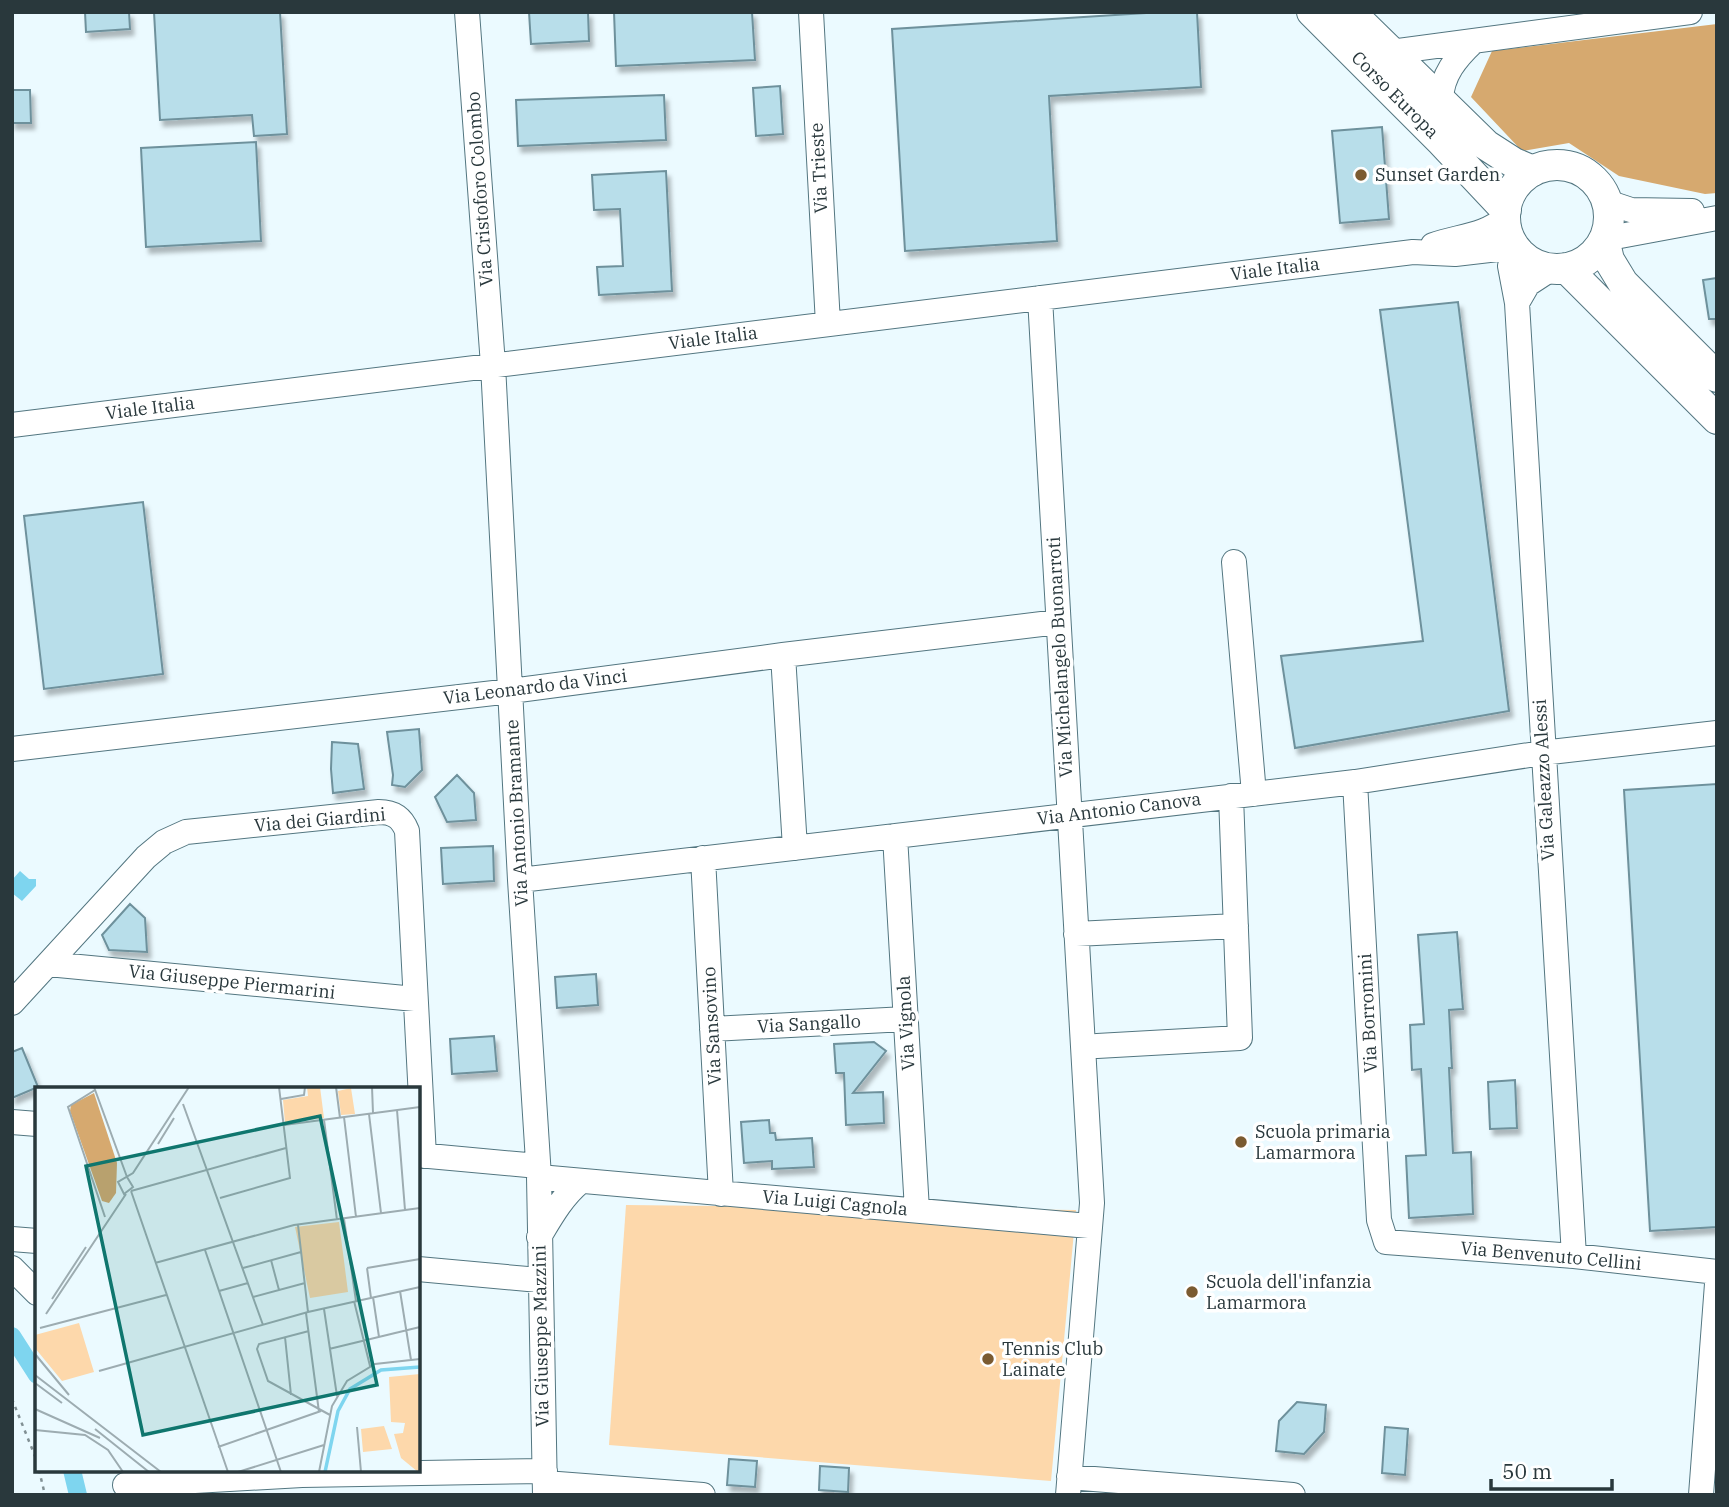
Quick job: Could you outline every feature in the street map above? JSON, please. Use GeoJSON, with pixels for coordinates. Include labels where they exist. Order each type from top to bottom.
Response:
{"type":"FeatureCollection","features":[{"type":"Feature","properties":{"kind":"main road","name":"Corso Europa"},"geometry":{"type":"LineString","coordinates":[[1311,12],[1442,142],[1506,214]]}},
{"type":"Feature","properties":{"kind":"main road","name":"Corso Europa"},"geometry":{"type":"LineString","coordinates":[[1350,12],[1486,145],[1514,163],[1533,171]]}},
{"type":"Feature","properties":{"kind":"main road"},"geometry":{"type":"LineString","coordinates":[[1558,269],[1580,264],[1593,255],[1604,239],[1610,215],[1608,202],[1591,176],[1577,168],[1555,165],[1533,171],[1514,187],[1506,214],[1508,233],[1515,248],[1524,257],[1558,269],[1717,419]]}},
{"type":"Feature","properties":{"kind":"main road"},"geometry":{"type":"LineString","coordinates":[[1604,239],[1609,260],[1623,283],[1717,377]]}},
{"type":"Feature","properties":{"kind":"street","name":"Via Cristoforo Colombo"},"geometry":{"type":"LineString","coordinates":[[467,12],[493,365]]}},
{"type":"Feature","properties":{"kind":"street","name":"Via Trieste"},"geometry":{"type":"LineString","coordinates":[[811,12],[828,324]]}},
{"type":"Feature","properties":{"kind":"street"},"geometry":{"type":"LineString","coordinates":[[1391,52],[1690,12]]}},
{"type":"Feature","properties":{"kind":"street"},"geometry":{"type":"LineString","coordinates":[[1441,99],[1444,79],[1473,42]]}},
{"type":"Feature","properties":{"kind":"street"},"geometry":{"type":"LineString","coordinates":[[1608,202],[1620,207],[1653,212],[1717,211]]}},
{"type":"Feature","properties":{"kind":"street","name":"Viale Italia"},"geometry":{"type":"LineString","coordinates":[[1413,252],[1451,239],[1482,233],[1493,228],[1506,214]]}},
{"type":"Feature","properties":{"kind":"street"},"geometry":{"type":"LineString","coordinates":[[1604,239],[1717,218]]}},
{"type":"Feature","properties":{"kind":"street","name":"Viale Italia"},"geometry":{"type":"LineString","coordinates":[[12,425],[1413,252],[1455,254],[1515,248]]}},
{"type":"Feature","properties":{"kind":"street","name":"Via Galeazzo Alessi"},"geometry":{"type":"LineString","coordinates":[[1515,248],[1510,266],[1517,303],[1574,1256]]}},
{"type":"Feature","properties":{"kind":"street"},"geometry":{"type":"LineString","coordinates":[[1517,303],[1528,284],[1558,269]]}},
{"type":"Feature","properties":{"kind":"street","name":"Via Michelangelo Buonarroti"},"geometry":{"type":"LineString","coordinates":[[1040,298],[1092,1203],[1068,1486]]}},
{"type":"Feature","properties":{"kind":"street","name":"Via Antonio Bramante"},"geometry":{"type":"LineString","coordinates":[[493,365],[538,1172]]}},
{"type":"Feature","properties":{"kind":"street"},"geometry":{"type":"LineString","coordinates":[[1097,1046],[1240,1038],[1236,926],[1242,795],[1234,562]]}},
{"type":"Feature","properties":{"kind":"street","name":"Via Leonardo da Vinci"},"geometry":{"type":"LineString","coordinates":[[12,750],[1058,622]]}},
{"type":"Feature","properties":{"kind":"street"},"geometry":{"type":"LineString","coordinates":[[783,655],[795,848]]}},
{"type":"Feature","properties":{"kind":"street","name":"Via Antonio Canova"},"geometry":{"type":"LineString","coordinates":[[520,880],[1355,782],[1542,753],[1717,733]]}},
{"type":"Feature","properties":{"kind":"street","name":"Via Borromini"},"geometry":{"type":"LineString","coordinates":[[1355,782],[1379,1220],[1386,1242]]}},
{"type":"Feature","properties":{"kind":"street","name":"Via dei Giardini"},"geometry":{"type":"LineString","coordinates":[[12,1003],[146,857],[164,842],[186,832],[387,812],[403,821],[407,831],[418,1087]]}},
{"type":"Feature","properties":{"kind":"street","name":"Via Vignola"},"geometry":{"type":"LineString","coordinates":[[895,836],[917,1210]]}},
{"type":"Feature","properties":{"kind":"street","name":"Via Sansovino"},"geometry":{"type":"LineString","coordinates":[[703,859],[721,1194]]}},
{"type":"Feature","properties":{"kind":"street"},"geometry":{"type":"LineString","coordinates":[[1076,934],[1236,926]]}},
{"type":"Feature","properties":{"kind":"street","name":"Via Giuseppe Piermarini"},"geometry":{"type":"LineString","coordinates":[[48,964],[415,999]]}},
{"type":"Feature","properties":{"kind":"street","name":"Via Sangallo"},"geometry":{"type":"LineString","coordinates":[[712,1029],[906,1019]]}},
{"type":"Feature","properties":{"kind":"street"},"geometry":{"type":"LineString","coordinates":[[12,1122],[35,1124]]}},
{"type":"Feature","properties":{"kind":"street","name":"Via dei Giardini"},"geometry":{"type":"LineString","coordinates":[[420,1129],[421,1155]]}},
{"type":"Feature","properties":{"kind":"street","name":"Via Luigi Cagnola"},"geometry":{"type":"LineString","coordinates":[[421,1155],[538,1172],[580,1182],[1089,1226]]}},
{"type":"Feature","properties":{"kind":"street","name":"Via Giuseppe Mazzini"},"geometry":{"type":"LineString","coordinates":[[538,1172],[545,1483]]}},
{"type":"Feature","properties":{"kind":"street"},"geometry":{"type":"LineString","coordinates":[[539,1237],[554,1211],[580,1182]]}},
{"type":"Feature","properties":{"kind":"street"},"geometry":{"type":"LineString","coordinates":[[12,1239],[35,1241]]}},
{"type":"Feature","properties":{"kind":"street","name":"Via Benvenuto Cellini"},"geometry":{"type":"LineString","coordinates":[[1386,1242],[1574,1256],[1717,1272]]}},
{"type":"Feature","properties":{"kind":"street"},"geometry":{"type":"LineString","coordinates":[[12,1268],[35,1291]]}},
{"type":"Feature","properties":{"kind":"street"},"geometry":{"type":"LineString","coordinates":[[420,1269],[539,1280]]}},
{"type":"Feature","properties":{"kind":"street"},"geometry":{"type":"LineString","coordinates":[[1701,1495],[1717,1284]]}},
{"type":"Feature","properties":{"kind":"street"},"geometry":{"type":"LineString","coordinates":[[124,1483],[290,1480],[545,1483],[703,1495]]}},
{"type":"Feature","properties":{"kind":"street"},"geometry":{"type":"LineString","coordinates":[[1068,1486],[1293,1495]]}},
{"type":"Feature","properties":{"kind":"path"},"geometry":{"type":"LineString","coordinates":[[12,1399],[35,1456]]}},
{"type":"Feature","properties":{"kind":"path"},"geometry":{"type":"LineString","coordinates":[[40,1472],[45,1495]]}},
{"type":"Feature","properties":{"kind":"shaded area"},"geometry":{"type":"Polygon","coordinates":[[[1717,24],[1717,193],[1705,194],[1619,176],[1569,143],[1522,151],[1471,97],[1492,51],[1717,24]]]}},
{"type":"Feature","properties":{"kind":"shaded area"},"geometry":{"type":"Polygon","coordinates":[[[626,1205],[1076,1210],[1051,1481],[609,1445],[626,1205]]]}},
{"type":"Feature","properties":{"kind":"water"},"geometry":{"type":"Polygon","coordinates":[[[20,871],[29,879],[36,879],[36,886],[22,901],[12,893],[12,880],[20,871]]]}},
{"type":"Feature","properties":{"kind":"building"},"geometry":{"type":"Polygon","coordinates":[[[85,12],[129,12],[130,29],[86,32],[85,12]]]}},
{"type":"Feature","properties":{"kind":"building"},"geometry":{"type":"Polygon","coordinates":[[[154,12],[280,12],[287,134],[254,136],[252,115],[160,120],[154,12]]]}},
{"type":"Feature","properties":{"kind":"building"},"geometry":{"type":"Polygon","coordinates":[[[529,12],[588,12],[589,41],[531,44],[529,12]]]}},
{"type":"Feature","properties":{"kind":"building"},"geometry":{"type":"Polygon","coordinates":[[[614,12],[752,12],[755,60],[616,66],[614,12]]]}},
{"type":"Feature","properties":{"kind":"building"},"geometry":{"type":"Polygon","coordinates":[[[1197,12],[1201,87],[1049,96],[1057,241],[905,251],[892,29],[1197,12]]]}},
{"type":"Feature","properties":{"kind":"building"},"geometry":{"type":"Polygon","coordinates":[[[780,86],[783,134],[756,136],[753,88],[780,86]]]}},
{"type":"Feature","properties":{"kind":"building"},"geometry":{"type":"Polygon","coordinates":[[[12,90],[30,90],[31,123],[12,123],[12,90]]]}},
{"type":"Feature","properties":{"kind":"building"},"geometry":{"type":"Polygon","coordinates":[[[664,95],[666,140],[518,146],[516,100],[664,95]]]}},
{"type":"Feature","properties":{"kind":"building"},"geometry":{"type":"Polygon","coordinates":[[[1382,127],[1389,219],[1340,223],[1332,131],[1382,127]]]}},
{"type":"Feature","properties":{"kind":"building"},"geometry":{"type":"Polygon","coordinates":[[[256,142],[261,241],[146,247],[141,148],[256,142]]]}},
{"type":"Feature","properties":{"kind":"building"},"geometry":{"type":"Polygon","coordinates":[[[666,171],[672,291],[599,295],[597,267],[623,266],[620,209],[594,210],[592,175],[666,171]]]}},
{"type":"Feature","properties":{"kind":"building"},"geometry":{"type":"Polygon","coordinates":[[[1717,278],[1717,319],[1709,319],[1703,280],[1717,278]]]}},
{"type":"Feature","properties":{"kind":"building"},"geometry":{"type":"Polygon","coordinates":[[[1458,302],[1509,711],[1295,748],[1281,656],[1423,641],[1380,310],[1458,302]]]}},
{"type":"Feature","properties":{"kind":"building"},"geometry":{"type":"Polygon","coordinates":[[[143,502],[163,674],[44,689],[24,516],[143,502]]]}},
{"type":"Feature","properties":{"kind":"building"},"geometry":{"type":"Polygon","coordinates":[[[419,729],[422,770],[405,787],[392,785],[387,732],[419,729]]]}},
{"type":"Feature","properties":{"kind":"building"},"geometry":{"type":"Polygon","coordinates":[[[332,742],[358,744],[364,789],[333,793],[332,742]]]}},
{"type":"Feature","properties":{"kind":"building"},"geometry":{"type":"Polygon","coordinates":[[[457,775],[474,793],[476,820],[447,822],[435,797],[457,775]]]}},
{"type":"Feature","properties":{"kind":"building"},"geometry":{"type":"Polygon","coordinates":[[[1717,784],[1717,1227],[1650,1231],[1624,790],[1717,784]]]}},
{"type":"Feature","properties":{"kind":"building"},"geometry":{"type":"Polygon","coordinates":[[[493,846],[494,881],[443,884],[441,848],[493,846]]]}},
{"type":"Feature","properties":{"kind":"building"},"geometry":{"type":"Polygon","coordinates":[[[130,904],[145,918],[147,952],[109,950],[102,935],[130,904]]]}},
{"type":"Feature","properties":{"kind":"building"},"geometry":{"type":"Polygon","coordinates":[[[1457,932],[1463,1009],[1449,1010],[1453,1153],[1471,1152],[1473,1214],[1409,1218],[1406,1156],[1426,1155],[1421,1069],[1412,1070],[1410,1025],[1424,1024],[1418,935],[1457,932]]]}},
{"type":"Feature","properties":{"kind":"building"},"geometry":{"type":"Polygon","coordinates":[[[596,974],[598,1005],[557,1008],[555,977],[596,974]]]}},
{"type":"Feature","properties":{"kind":"building"},"geometry":{"type":"Polygon","coordinates":[[[494,1036],[497,1071],[452,1074],[450,1039],[494,1036]]]}},
{"type":"Feature","properties":{"kind":"building"},"geometry":{"type":"Polygon","coordinates":[[[874,1042],[886,1051],[853,1093],[883,1092],[884,1123],[846,1125],[844,1073],[836,1073],[834,1044],[874,1042]]]}},
{"type":"Feature","properties":{"kind":"building"},"geometry":{"type":"Polygon","coordinates":[[[22,1048],[38,1087],[12,1098],[12,1052],[22,1048]]]}},
{"type":"Feature","properties":{"kind":"building"},"geometry":{"type":"Polygon","coordinates":[[[1515,1080],[1517,1128],[1490,1129],[1488,1082],[1515,1080]]]}},
{"type":"Feature","properties":{"kind":"building"},"geometry":{"type":"Polygon","coordinates":[[[769,1120],[770,1133],[775,1133],[776,1140],[812,1138],[814,1167],[772,1169],[772,1161],[744,1163],[741,1122],[769,1120]]]}},
{"type":"Feature","properties":{"kind":"building"},"geometry":{"type":"Polygon","coordinates":[[[1297,1402],[1326,1405],[1324,1432],[1304,1454],[1276,1451],[1279,1421],[1297,1402]]]}},
{"type":"Feature","properties":{"kind":"building"},"geometry":{"type":"Polygon","coordinates":[[[1385,1427],[1408,1429],[1405,1475],[1382,1473],[1385,1427]]]}},
{"type":"Feature","properties":{"kind":"building"},"geometry":{"type":"Polygon","coordinates":[[[729,1459],[757,1461],[755,1487],[727,1485],[729,1459]]]}},
{"type":"Feature","properties":{"kind":"building"},"geometry":{"type":"Polygon","coordinates":[[[820,1466],[849,1468],[848,1492],[819,1490],[820,1466]]]}},
{"type":"Feature","properties":{"kind":"waterway"},"geometry":{"type":"LineString","coordinates":[[12,1336],[35,1372]]}},
{"type":"Feature","properties":{"kind":"waterway"},"geometry":{"type":"LineString","coordinates":[[72,1472],[78,1495]]}},
{"type":"Feature","properties":{"kind":"place","name":"Sunset Garden"},"geometry":{"type":"Point","coordinates":[1361,175]}},
{"type":"Feature","properties":{"kind":"place","name":"Scuola primaria Lamarmora"},"geometry":{"type":"Point","coordinates":[1241,1142]}},
{"type":"Feature","properties":{"kind":"place","name":"Scuola dell'infanzia Lamarmora"},"geometry":{"type":"Point","coordinates":[1192,1292]}},
{"type":"Feature","properties":{"kind":"place","name":"Tennis Club Lainate"},"geometry":{"type":"Point","coordinates":[988,1359]}}]}
